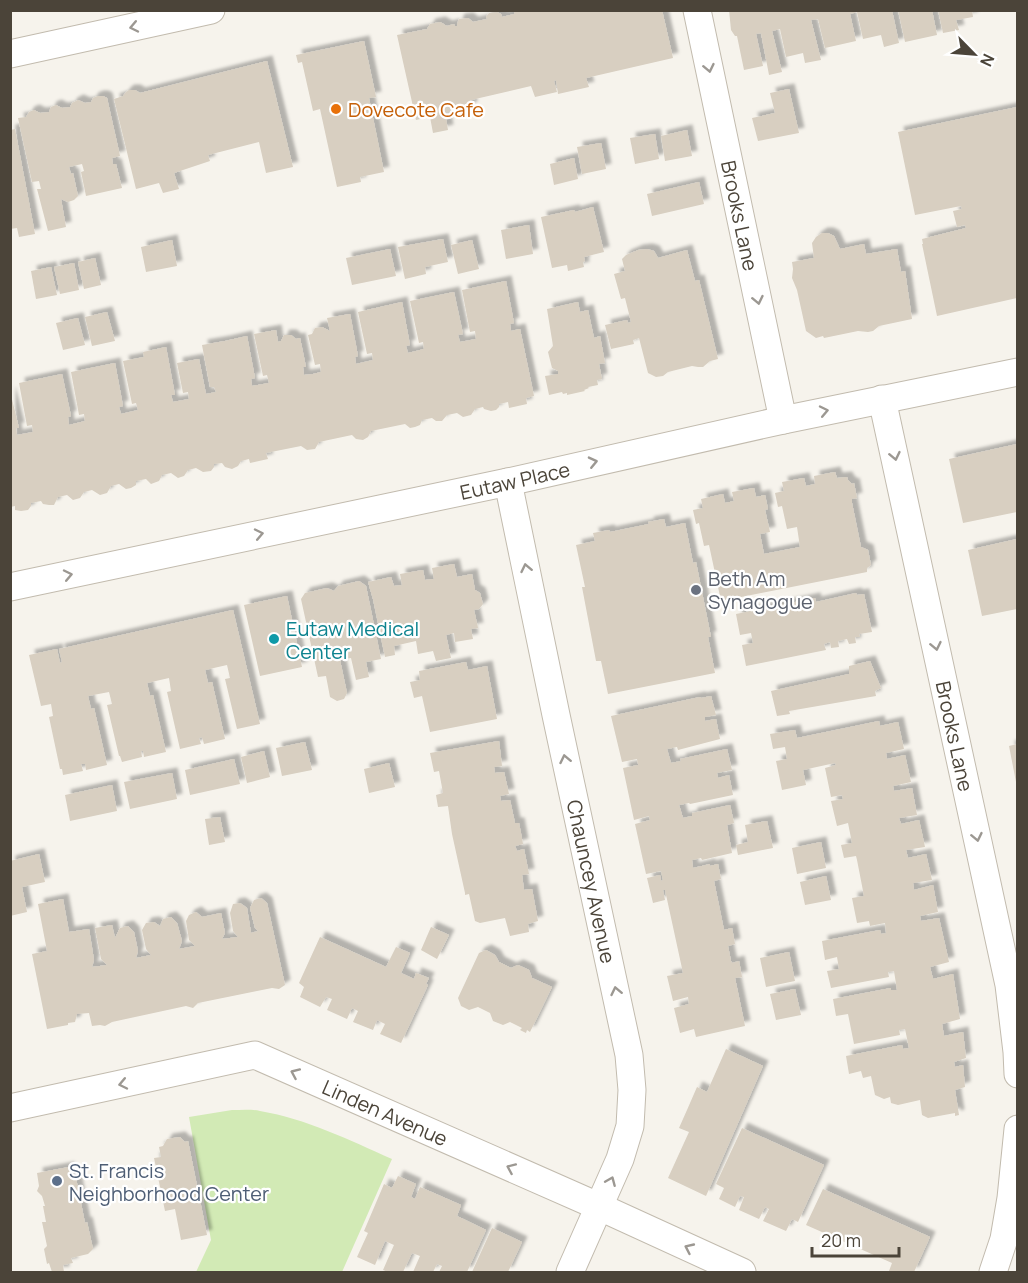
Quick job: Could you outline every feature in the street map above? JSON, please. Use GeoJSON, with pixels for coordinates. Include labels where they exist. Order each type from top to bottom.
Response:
{"type":"FeatureCollection","features":[{"type":"Feature","properties":{"kind":"street"},"geometry":{"type":"LineString","coordinates":[[10,54],[211,10]]}},
{"type":"Feature","properties":{"kind":"street","name":"Brooks Lane"},"geometry":{"type":"LineString","coordinates":[[697,10],[783,420]]}},
{"type":"Feature","properties":{"kind":"street","name":"Eutaw Place"},"geometry":{"type":"LineString","coordinates":[[10,587],[508,482],[783,420],[1017,372]]}},
{"type":"Feature","properties":{"kind":"street","name":"Brooks Lane"},"geometry":{"type":"LineString","coordinates":[[882,399],[1007,976],[1017,1052],[1017,1074]]}},
{"type":"Feature","properties":{"kind":"street","name":"Chauncey Avenue"},"geometry":{"type":"LineString","coordinates":[[508,482],[558,726],[630,1055],[632,1090],[630,1126],[620,1159],[570,1272]]}},
{"type":"Feature","properties":{"kind":"street","name":"Linden Avenue"},"geometry":{"type":"LineString","coordinates":[[10,1108],[255,1055],[742,1272]]}},
{"type":"Feature","properties":{"kind":"street"},"geometry":{"type":"LineString","coordinates":[[993,1272],[1004,1239],[1011,1198],[1017,1129]]}},
{"type":"Feature","properties":{"kind":"green space"},"geometry":{"type":"Polygon","coordinates":[[[232,1110],[257,1110],[294,1119],[392,1159],[342,1272],[196,1272],[211,1240],[189,1117],[232,1110]]]}},
{"type":"Feature","properties":{"kind":"building"},"geometry":{"type":"Polygon","coordinates":[[[515,10],[662,10],[673,58],[586,78],[589,87],[558,94],[556,80],[554,81],[557,92],[535,97],[531,86],[471,100],[472,107],[445,113],[448,130],[433,133],[430,117],[416,120],[397,35],[427,29],[430,24],[440,22],[447,26],[454,24],[457,26],[459,19],[468,18],[473,22],[487,19],[489,13],[497,12],[502,17],[514,14],[515,10]]]}},
{"type":"Feature","properties":{"kind":"building"},"geometry":{"type":"Polygon","coordinates":[[[729,10],[892,10],[899,43],[884,47],[881,35],[863,39],[857,12],[850,14],[856,41],[825,48],[818,19],[811,20],[821,60],[805,63],[803,53],[786,57],[780,29],[772,31],[782,72],[769,75],[761,33],[756,34],[763,66],[744,70],[737,36],[731,30],[729,10]]]}},
{"type":"Feature","properties":{"kind":"building"},"geometry":{"type":"Polygon","coordinates":[[[898,10],[932,10],[937,35],[905,42],[898,10]]]}},
{"type":"Feature","properties":{"kind":"building"},"geometry":{"type":"Polygon","coordinates":[[[938,10],[972,10],[973,17],[956,20],[959,30],[943,33],[938,10]]]}},
{"type":"Feature","properties":{"kind":"building"},"geometry":{"type":"Polygon","coordinates":[[[364,41],[376,97],[369,98],[384,172],[360,177],[361,182],[337,187],[320,109],[313,111],[302,62],[298,63],[296,55],[364,41]]]}},
{"type":"Feature","properties":{"kind":"building"},"geometry":{"type":"Polygon","coordinates":[[[267,61],[293,167],[266,173],[259,142],[208,155],[210,161],[174,173],[179,189],[163,193],[159,183],[136,189],[114,99],[123,96],[129,90],[140,93],[267,61]]]}},
{"type":"Feature","properties":{"kind":"building"},"geometry":{"type":"Polygon","coordinates":[[[789,89],[799,133],[758,141],[752,118],[775,113],[770,93],[789,89]]]}},
{"type":"Feature","properties":{"kind":"building"},"geometry":{"type":"Polygon","coordinates":[[[98,96],[107,98],[120,156],[112,158],[113,164],[116,164],[122,188],[86,196],[81,172],[84,171],[82,164],[69,167],[71,174],[73,173],[78,196],[68,202],[61,199],[66,227],[48,231],[37,189],[41,189],[39,181],[32,182],[18,118],[26,117],[34,110],[40,113],[49,112],[51,107],[56,105],[62,108],[70,107],[78,100],[85,103],[91,102],[98,96]]]}},
{"type":"Feature","properties":{"kind":"building"},"geometry":{"type":"Polygon","coordinates":[[[1017,107],[1017,298],[937,316],[922,239],[966,228],[965,225],[957,227],[953,211],[962,209],[961,206],[915,215],[898,132],[1017,107]]]}},
{"type":"Feature","properties":{"kind":"building"},"geometry":{"type":"Polygon","coordinates":[[[15,129],[35,234],[19,237],[17,228],[10,229],[10,130],[15,129]]]}},
{"type":"Feature","properties":{"kind":"building"},"geometry":{"type":"Polygon","coordinates":[[[687,130],[692,156],[665,161],[661,136],[687,130]]]}},
{"type":"Feature","properties":{"kind":"building"},"geometry":{"type":"Polygon","coordinates":[[[655,134],[659,159],[635,164],[630,138],[655,134]]]}},
{"type":"Feature","properties":{"kind":"building"},"geometry":{"type":"Polygon","coordinates":[[[601,143],[606,169],[582,174],[577,147],[601,143]]]}},
{"type":"Feature","properties":{"kind":"building"},"geometry":{"type":"Polygon","coordinates":[[[574,158],[578,179],[554,185],[550,164],[574,158]]]}},
{"type":"Feature","properties":{"kind":"building"},"geometry":{"type":"Polygon","coordinates":[[[699,182],[704,204],[652,216],[647,194],[699,182]]]}},
{"type":"Feature","properties":{"kind":"building"},"geometry":{"type":"Polygon","coordinates":[[[593,207],[604,252],[584,257],[584,267],[568,271],[567,265],[552,268],[541,217],[593,207]]]}},
{"type":"Feature","properties":{"kind":"building"},"geometry":{"type":"Polygon","coordinates":[[[529,225],[533,254],[506,259],[501,230],[529,225]]]}},
{"type":"Feature","properties":{"kind":"building"},"geometry":{"type":"Polygon","coordinates":[[[822,233],[834,236],[840,249],[864,244],[866,254],[897,249],[901,272],[905,271],[912,319],[879,326],[873,331],[858,331],[824,338],[823,336],[816,338],[806,331],[792,278],[792,262],[814,258],[812,243],[822,233]]]}},
{"type":"Feature","properties":{"kind":"building"},"geometry":{"type":"Polygon","coordinates":[[[443,239],[448,262],[425,267],[426,274],[405,279],[398,247],[443,239]]]}},
{"type":"Feature","properties":{"kind":"building"},"geometry":{"type":"Polygon","coordinates":[[[172,240],[177,266],[146,272],[141,247],[172,240]]]}},
{"type":"Feature","properties":{"kind":"building"},"geometry":{"type":"Polygon","coordinates":[[[472,240],[479,269],[458,274],[451,245],[472,240]]]}},
{"type":"Feature","properties":{"kind":"building"},"geometry":{"type":"Polygon","coordinates":[[[390,249],[396,276],[352,285],[346,258],[390,249]]]}},
{"type":"Feature","properties":{"kind":"building"},"geometry":{"type":"Polygon","coordinates":[[[647,249],[654,251],[658,258],[687,250],[695,281],[699,280],[718,359],[710,361],[703,367],[692,366],[656,377],[648,373],[639,338],[633,340],[634,344],[611,349],[605,325],[627,320],[628,323],[631,322],[625,298],[621,299],[614,274],[625,271],[622,259],[626,255],[647,249]]]}},
{"type":"Feature","properties":{"kind":"building"},"geometry":{"type":"Polygon","coordinates":[[[95,258],[101,285],[84,289],[78,262],[95,258]]]}},
{"type":"Feature","properties":{"kind":"building"},"geometry":{"type":"Polygon","coordinates":[[[74,263],[79,290],[60,294],[54,267],[74,263]]]}},
{"type":"Feature","properties":{"kind":"building"},"geometry":{"type":"Polygon","coordinates":[[[51,267],[57,295],[36,299],[31,271],[51,267]]]}},
{"type":"Feature","properties":{"kind":"building"},"geometry":{"type":"Polygon","coordinates":[[[506,281],[514,323],[510,324],[511,331],[520,329],[534,396],[526,398],[527,404],[509,408],[508,402],[499,404],[496,410],[491,411],[483,407],[475,409],[471,415],[463,417],[457,413],[447,415],[442,421],[432,418],[422,420],[420,425],[415,427],[410,428],[405,424],[371,431],[363,440],[356,439],[352,435],[319,442],[315,449],[307,450],[301,446],[266,453],[268,459],[250,463],[249,459],[241,461],[232,469],[225,467],[222,463],[214,464],[211,471],[203,472],[196,468],[188,470],[184,476],[178,478],[171,473],[162,475],[159,481],[151,484],[146,479],[136,481],[136,485],[126,489],[119,484],[111,486],[107,493],[100,495],[92,490],[84,492],[80,498],[73,500],[67,495],[58,497],[54,505],[43,504],[41,501],[31,503],[28,510],[15,510],[15,506],[10,507],[10,391],[19,428],[16,428],[17,435],[33,432],[32,425],[27,426],[19,383],[62,374],[71,416],[68,417],[69,425],[85,421],[84,414],[79,415],[71,372],[115,363],[123,406],[119,407],[121,414],[138,410],[136,403],[132,404],[123,361],[144,357],[143,352],[166,347],[175,395],[171,395],[173,402],[189,399],[188,392],[183,393],[177,363],[199,359],[206,394],[216,392],[214,387],[210,387],[202,345],[247,336],[255,378],[251,379],[252,386],[269,383],[267,375],[263,376],[254,334],[276,330],[278,342],[284,335],[300,338],[306,367],[303,367],[304,375],[313,374],[321,372],[320,364],[315,365],[308,335],[312,334],[315,328],[322,327],[330,331],[327,318],[350,314],[358,356],[355,357],[356,364],[373,360],[372,353],[367,354],[358,312],[402,302],[410,345],[406,346],[408,353],[424,349],[423,342],[419,343],[410,301],[454,292],[463,334],[458,335],[460,342],[476,339],[475,331],[470,332],[462,290],[506,281]]]}},
{"type":"Feature","properties":{"kind":"building"},"geometry":{"type":"Polygon","coordinates":[[[578,302],[580,312],[588,310],[594,338],[600,336],[605,363],[599,364],[602,379],[597,380],[598,385],[588,387],[585,391],[567,395],[562,392],[549,395],[545,376],[558,374],[558,371],[552,368],[548,352],[553,346],[547,309],[578,302]]]}},
{"type":"Feature","properties":{"kind":"building"},"geometry":{"type":"Polygon","coordinates":[[[107,312],[115,341],[92,346],[85,317],[107,312]]]}},
{"type":"Feature","properties":{"kind":"building"},"geometry":{"type":"Polygon","coordinates":[[[78,318],[85,345],[63,350],[56,323],[78,318]]]}},
{"type":"Feature","properties":{"kind":"building"},"geometry":{"type":"Polygon","coordinates":[[[1017,444],[1017,512],[963,523],[949,459],[1017,444]]]}},
{"type":"Feature","properties":{"kind":"building"},"geometry":{"type":"Polygon","coordinates":[[[835,472],[837,478],[847,477],[852,484],[854,483],[857,498],[852,499],[852,503],[861,547],[868,550],[871,565],[867,568],[867,572],[721,601],[709,545],[704,546],[699,523],[696,524],[693,510],[703,508],[701,499],[723,494],[725,503],[734,501],[732,492],[754,488],[756,497],[765,495],[768,509],[765,510],[770,532],[760,534],[764,554],[800,547],[797,527],[787,529],[782,506],[778,507],[775,493],[784,491],[782,482],[804,478],[806,486],[815,484],[814,476],[835,472]]]}},
{"type":"Feature","properties":{"kind":"building"},"geometry":{"type":"Polygon","coordinates":[[[664,519],[666,527],[685,523],[693,563],[696,562],[711,637],[708,637],[715,673],[608,694],[601,661],[596,661],[576,545],[595,541],[593,533],[609,530],[610,532],[664,519]]]}},
{"type":"Feature","properties":{"kind":"building"},"geometry":{"type":"Polygon","coordinates":[[[1017,539],[1017,609],[982,616],[968,550],[1017,539]]]}},
{"type":"Feature","properties":{"kind":"building"},"geometry":{"type":"Polygon","coordinates":[[[454,564],[457,577],[472,574],[475,590],[480,593],[483,604],[479,609],[474,610],[478,628],[471,629],[473,639],[455,642],[454,633],[446,635],[451,658],[436,661],[433,651],[418,654],[416,641],[394,646],[395,655],[385,657],[368,582],[391,577],[394,586],[402,585],[400,574],[423,570],[425,580],[434,579],[432,568],[454,564]]]}},
{"type":"Feature","properties":{"kind":"building"},"geometry":{"type":"Polygon","coordinates":[[[359,581],[366,586],[381,659],[366,662],[369,677],[356,680],[351,658],[340,660],[347,693],[344,699],[337,701],[330,697],[326,676],[318,677],[301,599],[305,593],[327,588],[334,591],[338,586],[359,581]]]}},
{"type":"Feature","properties":{"kind":"building"},"geometry":{"type":"Polygon","coordinates":[[[856,593],[857,595],[864,594],[872,632],[859,634],[860,637],[855,637],[856,643],[849,644],[847,639],[838,641],[839,647],[831,648],[830,642],[824,644],[826,650],[746,666],[742,645],[753,643],[751,633],[740,635],[736,614],[815,598],[816,602],[856,593]]]}},
{"type":"Feature","properties":{"kind":"building","name":"Eutaw Medical Center"},"geometry":{"type":"Polygon","coordinates":[[[287,596],[302,667],[260,676],[244,605],[287,596]]]}},
{"type":"Feature","properties":{"kind":"building"},"geometry":{"type":"Polygon","coordinates":[[[233,610],[260,724],[237,729],[225,679],[230,678],[227,665],[205,670],[208,683],[212,682],[225,739],[204,744],[202,737],[199,738],[201,744],[180,749],[167,692],[171,691],[169,678],[147,683],[150,696],[153,695],[166,752],[144,757],[141,751],[142,757],[122,762],[107,705],[112,704],[109,692],[88,696],[91,709],[94,708],[107,765],[86,770],[85,764],[81,764],[83,771],[63,775],[49,717],[53,716],[51,704],[41,706],[29,655],[57,649],[60,663],[62,662],[59,649],[233,610]]]}},
{"type":"Feature","properties":{"kind":"building"},"geometry":{"type":"Polygon","coordinates":[[[870,661],[881,688],[875,691],[876,696],[789,711],[790,714],[777,716],[771,691],[849,674],[849,666],[870,661]]]}},
{"type":"Feature","properties":{"kind":"building"},"geometry":{"type":"Polygon","coordinates":[[[466,662],[468,670],[487,666],[497,719],[430,732],[422,696],[414,698],[410,682],[420,680],[419,671],[466,662]]]}},
{"type":"Feature","properties":{"kind":"building"},"geometry":{"type":"Polygon","coordinates":[[[711,696],[716,715],[705,717],[705,721],[716,719],[720,739],[678,750],[677,747],[667,749],[671,763],[727,749],[732,770],[717,773],[718,778],[729,775],[733,795],[679,805],[683,818],[692,816],[692,813],[730,805],[734,823],[727,825],[732,853],[692,860],[693,868],[718,864],[721,879],[714,881],[724,930],[732,928],[735,944],[728,946],[732,963],[739,961],[742,977],[735,978],[745,1026],[696,1037],[694,1029],[680,1033],[674,1008],[689,1004],[688,997],[673,1001],[667,976],[683,973],[665,890],[663,890],[665,900],[653,903],[647,878],[660,875],[661,881],[663,880],[661,871],[646,874],[635,824],[650,820],[649,816],[634,820],[623,768],[638,765],[637,759],[622,762],[611,716],[711,696]]]}},
{"type":"Feature","properties":{"kind":"building"},"geometry":{"type":"Polygon","coordinates":[[[879,721],[880,726],[898,722],[904,749],[886,753],[887,759],[905,755],[911,782],[893,786],[894,791],[912,788],[917,815],[899,818],[901,824],[919,820],[925,847],[906,850],[908,858],[926,854],[932,880],[913,883],[914,890],[933,885],[938,912],[920,916],[921,921],[939,918],[949,962],[930,967],[933,979],[953,974],[960,1019],[942,1024],[944,1036],[963,1032],[966,1058],[954,1062],[955,1067],[963,1065],[965,1087],[955,1090],[959,1115],[955,1116],[955,1113],[928,1118],[922,1115],[920,1100],[898,1105],[891,1103],[890,1097],[884,1099],[875,1095],[871,1076],[863,1078],[861,1071],[849,1074],[846,1056],[902,1045],[903,1049],[909,1048],[905,1029],[899,1030],[900,1035],[854,1044],[848,1014],[836,1016],[833,999],[891,988],[891,990],[897,990],[894,971],[888,972],[889,977],[831,988],[827,971],[839,969],[837,957],[825,960],[822,941],[880,930],[881,934],[886,933],[885,923],[870,926],[869,921],[857,923],[852,898],[864,896],[856,856],[844,858],[841,845],[852,843],[848,823],[837,826],[831,801],[843,799],[842,795],[831,797],[825,768],[836,765],[835,763],[803,770],[806,785],[782,790],[776,761],[787,759],[785,747],[773,749],[770,734],[795,730],[797,738],[879,721]]]}},
{"type":"Feature","properties":{"kind":"building"},"geometry":{"type":"Polygon","coordinates":[[[499,741],[502,766],[494,767],[495,773],[504,772],[509,794],[500,796],[501,801],[510,800],[515,823],[519,823],[523,844],[515,846],[517,851],[524,849],[529,874],[522,875],[524,890],[532,889],[538,921],[528,924],[529,932],[510,936],[505,918],[480,923],[475,921],[469,894],[465,895],[448,806],[438,807],[436,795],[443,793],[439,771],[434,772],[430,753],[499,741]]]}},
{"type":"Feature","properties":{"kind":"building"},"geometry":{"type":"Polygon","coordinates":[[[305,742],[312,770],[282,776],[276,748],[305,742]]]}},
{"type":"Feature","properties":{"kind":"building"},"geometry":{"type":"Polygon","coordinates":[[[1017,744],[1017,782],[1016,782],[1009,746],[1017,744]]]}},
{"type":"Feature","properties":{"kind":"building"},"geometry":{"type":"Polygon","coordinates":[[[264,751],[270,777],[247,783],[241,757],[264,751]]]}},
{"type":"Feature","properties":{"kind":"building"},"geometry":{"type":"Polygon","coordinates":[[[234,759],[240,784],[190,795],[185,770],[234,759]]]}},
{"type":"Feature","properties":{"kind":"building"},"geometry":{"type":"Polygon","coordinates":[[[389,763],[395,787],[369,793],[364,769],[389,763]]]}},
{"type":"Feature","properties":{"kind":"building"},"geometry":{"type":"Polygon","coordinates":[[[172,773],[177,799],[130,809],[124,782],[172,773]]]}},
{"type":"Feature","properties":{"kind":"building"},"geometry":{"type":"Polygon","coordinates":[[[112,785],[117,811],[70,821],[65,795],[112,785]]]}},
{"type":"Feature","properties":{"kind":"building"},"geometry":{"type":"Polygon","coordinates":[[[220,817],[225,842],[209,845],[205,819],[220,817]]]}},
{"type":"Feature","properties":{"kind":"building"},"geometry":{"type":"Polygon","coordinates":[[[767,821],[773,848],[738,855],[736,845],[748,842],[745,825],[767,821]]]}},
{"type":"Feature","properties":{"kind":"building"},"geometry":{"type":"Polygon","coordinates":[[[821,842],[826,868],[797,874],[792,848],[821,842]]]}},
{"type":"Feature","properties":{"kind":"building"},"geometry":{"type":"Polygon","coordinates":[[[39,854],[45,882],[22,887],[27,912],[10,916],[10,861],[39,854]]]}},
{"type":"Feature","properties":{"kind":"building"},"geometry":{"type":"Polygon","coordinates":[[[826,876],[831,900],[805,905],[800,882],[826,876]]]}},
{"type":"Feature","properties":{"kind":"building"},"geometry":{"type":"Polygon","coordinates":[[[261,898],[267,903],[285,985],[279,989],[272,988],[198,1003],[193,1008],[186,1006],[112,1022],[105,1026],[92,1026],[89,1013],[77,1014],[75,1022],[47,1029],[32,954],[47,951],[38,904],[63,899],[69,932],[89,929],[94,960],[92,967],[107,965],[101,959],[95,928],[112,925],[115,938],[120,928],[128,926],[134,932],[138,951],[136,958],[151,955],[146,949],[142,930],[146,923],[154,922],[160,926],[163,919],[171,917],[177,923],[182,941],[179,949],[195,946],[189,940],[186,921],[189,915],[196,912],[202,917],[221,913],[225,933],[222,939],[238,937],[233,931],[230,913],[233,904],[240,903],[247,908],[251,933],[258,931],[255,928],[250,908],[254,900],[261,898]]]}},
{"type":"Feature","properties":{"kind":"building"},"geometry":{"type":"Polygon","coordinates":[[[431,927],[449,935],[437,959],[421,950],[431,927]]]}},
{"type":"Feature","properties":{"kind":"building"},"geometry":{"type":"Polygon","coordinates":[[[320,937],[386,967],[396,947],[410,953],[401,973],[414,979],[416,973],[429,978],[426,984],[428,985],[401,1043],[380,1034],[385,1024],[377,1020],[373,1030],[353,1022],[358,1011],[352,1008],[347,1019],[327,1010],[332,999],[326,997],[320,1007],[300,997],[304,987],[299,983],[320,937]]]}},
{"type":"Feature","properties":{"kind":"building"},"geometry":{"type":"Polygon","coordinates":[[[486,950],[495,955],[499,962],[511,968],[518,965],[529,970],[532,978],[552,987],[530,1032],[520,1030],[522,1028],[510,1022],[503,1025],[493,1021],[490,1013],[478,1007],[469,1010],[461,1006],[458,998],[479,953],[486,950]]]}},
{"type":"Feature","properties":{"kind":"building"},"geometry":{"type":"Polygon","coordinates":[[[789,952],[795,981],[766,987],[760,958],[789,952]]]}},
{"type":"Feature","properties":{"kind":"building"},"geometry":{"type":"Polygon","coordinates":[[[795,989],[801,1015],[776,1020],[770,994],[795,989]]]}},
{"type":"Feature","properties":{"kind":"building"},"geometry":{"type":"Polygon","coordinates":[[[726,1049],[763,1066],[706,1196],[668,1178],[689,1132],[679,1128],[697,1087],[707,1092],[726,1049]]]}},
{"type":"Feature","properties":{"kind":"building"},"geometry":{"type":"Polygon","coordinates":[[[742,1128],[824,1165],[798,1222],[792,1219],[786,1231],[763,1221],[769,1209],[765,1207],[759,1219],[739,1210],[744,1197],[740,1196],[735,1207],[719,1199],[724,1188],[716,1184],[742,1128]]]}},
{"type":"Feature","properties":{"kind":"building"},"geometry":{"type":"Polygon","coordinates":[[[180,1137],[185,1142],[188,1141],[207,1235],[181,1240],[175,1209],[165,1211],[154,1158],[161,1157],[159,1147],[163,1146],[167,1139],[180,1137]]]}},
{"type":"Feature","properties":{"kind":"building"},"geometry":{"type":"Polygon","coordinates":[[[69,1167],[71,1179],[76,1178],[93,1249],[88,1254],[71,1258],[73,1263],[63,1265],[64,1272],[52,1272],[49,1263],[47,1264],[44,1249],[47,1246],[42,1222],[46,1222],[43,1206],[45,1206],[42,1196],[37,1191],[39,1186],[37,1173],[69,1167]]]}},
{"type":"Feature","properties":{"kind":"building"},"geometry":{"type":"Polygon","coordinates":[[[398,1176],[416,1184],[411,1197],[415,1199],[420,1187],[461,1205],[457,1216],[486,1230],[467,1272],[439,1272],[442,1266],[437,1264],[433,1272],[413,1272],[420,1256],[412,1253],[403,1272],[388,1272],[383,1270],[394,1245],[385,1241],[375,1265],[357,1257],[368,1233],[364,1231],[384,1184],[392,1188],[398,1176]]]}},
{"type":"Feature","properties":{"kind":"building"},"geometry":{"type":"Polygon","coordinates":[[[823,1189],[930,1237],[914,1272],[889,1271],[892,1263],[806,1225],[823,1189]]]}},
{"type":"Feature","properties":{"kind":"building"},"geometry":{"type":"Polygon","coordinates":[[[492,1228],[522,1242],[508,1272],[472,1272],[492,1228]]]}},
{"type":"Feature","properties":{"kind":"place","name":"Dovecote Cafe"},"geometry":{"type":"Point","coordinates":[336,109]}},
{"type":"Feature","properties":{"kind":"place","name":"Beth Am Synagogue"},"geometry":{"type":"Point","coordinates":[696,590]}},
{"type":"Feature","properties":{"kind":"place","name":"Eutaw Medical Center"},"geometry":{"type":"Point","coordinates":[274,639]}},
{"type":"Feature","properties":{"kind":"place","name":"St. Francis Neighborhood Center"},"geometry":{"type":"Point","coordinates":[57,1181]}}]}
